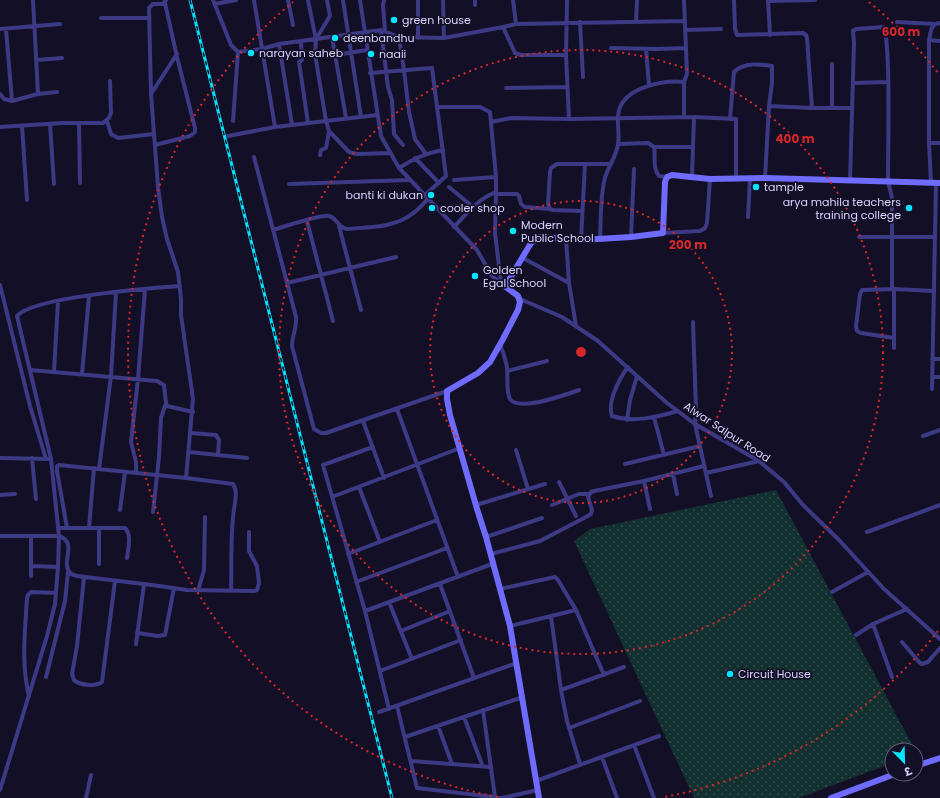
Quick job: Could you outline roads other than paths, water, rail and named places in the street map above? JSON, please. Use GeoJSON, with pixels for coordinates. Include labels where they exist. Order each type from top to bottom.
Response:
{"type":"FeatureCollection","features":[{"type":"Feature","properties":{"kind":"street"},"geometry":{"type":"LineString","coordinates":[[32,0],[38,94]]}},
{"type":"Feature","properties":{"kind":"street"},"geometry":{"type":"LineString","coordinates":[[234,121],[238,52],[231,45],[214,2],[236,0]]}},
{"type":"Feature","properties":{"kind":"street"},"geometry":{"type":"LineString","coordinates":[[254,0],[275,127]]}},
{"type":"Feature","properties":{"kind":"street"},"geometry":{"type":"LineString","coordinates":[[288,0],[293,25]]}},
{"type":"Feature","properties":{"kind":"street"},"geometry":{"type":"LineString","coordinates":[[308,0],[316,40],[316,54],[326,121],[329,131],[326,148],[321,150],[320,155]]}},
{"type":"Feature","properties":{"kind":"street"},"geometry":{"type":"LineString","coordinates":[[316,40],[330,16],[327,0]]}},
{"type":"Feature","properties":{"kind":"street"},"geometry":{"type":"LineString","coordinates":[[343,0],[361,116]]}},
{"type":"Feature","properties":{"kind":"street"},"geometry":{"type":"LineString","coordinates":[[254,158],[296,318],[292,346],[314,429],[321,433],[326,433],[447,391],[478,373],[490,362],[518,310],[520,299],[492,276],[477,250],[409,180],[399,168],[380,136],[360,0]]}},
{"type":"Feature","properties":{"kind":"street"},"geometry":{"type":"LineString","coordinates":[[384,0],[383,30],[386,71],[392,100],[394,134],[403,145]]}},
{"type":"Feature","properties":{"kind":"street"},"geometry":{"type":"LineString","coordinates":[[418,0],[418,38]]}},
{"type":"Feature","properties":{"kind":"street"},"geometry":{"type":"LineString","coordinates":[[443,0],[444,38]]}},
{"type":"Feature","properties":{"kind":"street"},"geometry":{"type":"LineString","coordinates":[[475,0],[475,5]]}},
{"type":"Feature","properties":{"kind":"street"},"geometry":{"type":"LineString","coordinates":[[513,0],[516,24]]}},
{"type":"Feature","properties":{"kind":"street"},"geometry":{"type":"LineString","coordinates":[[567,0],[566,55],[570,119]]}},
{"type":"Feature","properties":{"kind":"street"},"geometry":{"type":"LineString","coordinates":[[636,22],[637,0]]}},
{"type":"Feature","properties":{"kind":"street"},"geometry":{"type":"LineString","coordinates":[[684,0],[687,74],[684,82],[684,117]]}},
{"type":"Feature","properties":{"kind":"street"},"geometry":{"type":"LineString","coordinates":[[734,0],[735,30],[737,35],[803,33],[806,35],[812,108]]}},
{"type":"Feature","properties":{"kind":"street"},"geometry":{"type":"LineString","coordinates":[[770,35],[768,0],[815,0]]}},
{"type":"Feature","properties":{"kind":"street"},"geometry":{"type":"LineString","coordinates":[[155,145],[190,136],[195,132],[166,1],[163,4],[151,5],[149,8],[151,94],[154,134],[155,145],[162,217],[167,239],[174,258],[180,286],[181,315],[193,399],[186,478]]}},
{"type":"Feature","properties":{"kind":"street"},"geometry":{"type":"LineString","coordinates":[[101,18],[149,18]]}},
{"type":"Feature","properties":{"kind":"street"},"geometry":{"type":"LineString","coordinates":[[238,52],[262,49],[279,44],[383,30],[392,36],[399,37],[444,38],[516,24],[685,21]]}},
{"type":"Feature","properties":{"kind":"street"},"geometry":{"type":"LineString","coordinates":[[580,22],[582,77]]}},
{"type":"Feature","properties":{"kind":"street"},"geometry":{"type":"LineString","coordinates":[[897,22],[938,23]]}},
{"type":"Feature","properties":{"kind":"street"},"geometry":{"type":"LineString","coordinates":[[932,389],[935,238],[938,225],[936,183],[929,143],[929,40],[931,29],[938,23]]}},
{"type":"Feature","properties":{"kind":"street"},"geometry":{"type":"LineString","coordinates":[[0,29],[60,24]]}},
{"type":"Feature","properties":{"kind":"street"},"geometry":{"type":"LineString","coordinates":[[850,181],[853,31],[856,29],[881,26],[885,28],[889,72],[888,181],[892,198],[894,348]]}},
{"type":"Feature","properties":{"kind":"street"},"geometry":{"type":"LineString","coordinates":[[503,27],[515,53],[521,55],[566,55]]}},
{"type":"Feature","properties":{"kind":"street"},"geometry":{"type":"LineString","coordinates":[[685,30],[721,28]]}},
{"type":"Feature","properties":{"kind":"street"},"geometry":{"type":"LineString","coordinates":[[6,29],[12,101]]}},
{"type":"Feature","properties":{"kind":"street"},"geometry":{"type":"LineString","coordinates":[[332,37],[346,118]]}},
{"type":"Feature","properties":{"kind":"street"},"geometry":{"type":"LineString","coordinates":[[399,37],[409,112],[415,139],[426,154]]}},
{"type":"Feature","properties":{"kind":"street"},"geometry":{"type":"LineString","coordinates":[[929,40],[940,41]]}},
{"type":"Feature","properties":{"kind":"street"},"geometry":{"type":"LineString","coordinates":[[301,42],[302,60],[299,62],[308,123]]}},
{"type":"Feature","properties":{"kind":"street"},"geometry":{"type":"LineString","coordinates":[[279,44],[292,125]]}},
{"type":"Feature","properties":{"kind":"street"},"geometry":{"type":"LineString","coordinates":[[611,48],[686,48]]}},
{"type":"Feature","properties":{"kind":"street"},"geometry":{"type":"LineString","coordinates":[[646,49],[649,85]]}},
{"type":"Feature","properties":{"kind":"street"},"geometry":{"type":"LineString","coordinates":[[336,55],[367,50]]}},
{"type":"Feature","properties":{"kind":"street"},"geometry":{"type":"LineString","coordinates":[[151,94],[177,54]]}},
{"type":"Feature","properties":{"kind":"street"},"geometry":{"type":"LineString","coordinates":[[37,60],[62,58]]}},
{"type":"Feature","properties":{"kind":"street"},"geometry":{"type":"LineString","coordinates":[[832,64],[832,108]]}},
{"type":"Feature","properties":{"kind":"street"},"geometry":{"type":"LineString","coordinates":[[730,119],[734,72],[741,67],[748,65],[772,66],[772,83],[768,106],[765,178]]}},
{"type":"Feature","properties":{"kind":"street"},"geometry":{"type":"LineString","coordinates":[[338,225],[347,229],[377,226],[396,222],[413,214],[438,183],[446,176],[432,68],[370,73]]}},
{"type":"Feature","properties":{"kind":"street"},"geometry":{"type":"LineString","coordinates":[[0,127],[103,123],[110,118],[111,113],[110,81]]}},
{"type":"Feature","properties":{"kind":"street"},"geometry":{"type":"LineString","coordinates":[[600,239],[604,179],[618,144],[617,118],[619,109],[627,96],[649,85],[674,81],[684,82]]}},
{"type":"Feature","properties":{"kind":"street"},"geometry":{"type":"LineString","coordinates":[[853,83],[888,82]]}},
{"type":"Feature","properties":{"kind":"street"},"geometry":{"type":"LineString","coordinates":[[506,88],[567,86]]}},
{"type":"Feature","properties":{"kind":"street"},"geometry":{"type":"LineString","coordinates":[[0,94],[4,98],[12,101],[38,94],[57,92]]}},
{"type":"Feature","properties":{"kind":"street"},"geometry":{"type":"LineString","coordinates":[[768,106],[852,108]]}},
{"type":"Feature","properties":{"kind":"street"},"geometry":{"type":"LineString","coordinates":[[438,107],[480,107],[490,112],[496,177],[494,232],[504,285]]}},
{"type":"Feature","properties":{"kind":"street"},"geometry":{"type":"LineString","coordinates":[[228,136],[275,127],[377,114]]}},
{"type":"Feature","properties":{"kind":"street"},"geometry":{"type":"LineString","coordinates":[[491,122],[512,118],[570,119],[694,117],[736,119],[736,179]]}},
{"type":"Feature","properties":{"kind":"street"},"geometry":{"type":"LineString","coordinates":[[692,177],[694,117]]}},
{"type":"Feature","properties":{"kind":"street"},"geometry":{"type":"LineString","coordinates":[[107,121],[111,134],[118,138],[154,134]]}},
{"type":"Feature","properties":{"kind":"street"},"geometry":{"type":"LineString","coordinates":[[79,123],[80,183]]}},
{"type":"Feature","properties":{"kind":"street"},"geometry":{"type":"LineString","coordinates":[[50,124],[54,184]]}},
{"type":"Feature","properties":{"kind":"street"},"geometry":{"type":"LineString","coordinates":[[22,126],[27,200]]}},
{"type":"Feature","properties":{"kind":"street"},"geometry":{"type":"LineString","coordinates":[[329,131],[350,152],[357,154],[390,153]]}},
{"type":"Feature","properties":{"kind":"street"},"geometry":{"type":"LineString","coordinates":[[618,144],[648,143],[654,147],[693,147]]}},
{"type":"Feature","properties":{"kind":"street"},"geometry":{"type":"LineString","coordinates":[[929,143],[940,143]]}},
{"type":"Feature","properties":{"kind":"street"},"geometry":{"type":"LineString","coordinates":[[654,147],[654,165],[659,176],[667,177],[672,175],[710,179],[765,178],[936,183]]}},
{"type":"Feature","properties":{"kind":"street"},"geometry":{"type":"LineString","coordinates":[[399,168],[415,158],[443,150]]}},
{"type":"Feature","properties":{"kind":"street"},"geometry":{"type":"LineString","coordinates":[[415,158],[438,183]]}},
{"type":"Feature","properties":{"kind":"street"},"geometry":{"type":"LineString","coordinates":[[550,209],[548,204],[551,168],[558,164],[610,164]]}},
{"type":"Feature","properties":{"kind":"street"},"geometry":{"type":"LineString","coordinates":[[581,240],[585,164]]}},
{"type":"Feature","properties":{"kind":"street"},"geometry":{"type":"LineString","coordinates":[[631,237],[634,169]]}},
{"type":"Feature","properties":{"kind":"street"},"geometry":{"type":"LineString","coordinates":[[454,180],[496,177]]}},
{"type":"Feature","properties":{"kind":"street"},"geometry":{"type":"LineString","coordinates":[[663,232],[665,182],[667,177]]}},
{"type":"Feature","properties":{"kind":"street"},"geometry":{"type":"LineString","coordinates":[[504,285],[506,285],[531,243],[539,237],[581,240],[631,237],[663,232],[700,231],[705,228],[707,223],[710,179]]}},
{"type":"Feature","properties":{"kind":"street"},"geometry":{"type":"LineString","coordinates":[[748,217],[750,179]]}},
{"type":"Feature","properties":{"kind":"street"},"geometry":{"type":"LineString","coordinates":[[288,184],[409,180]]}},
{"type":"Feature","properties":{"kind":"street"},"geometry":{"type":"LineString","coordinates":[[449,187],[473,207]]}},
{"type":"Feature","properties":{"kind":"street"},"geometry":{"type":"LineString","coordinates":[[454,227],[484,198],[496,193],[517,194],[521,204],[525,207],[582,211]]}},
{"type":"Feature","properties":{"kind":"street"},"geometry":{"type":"LineString","coordinates":[[273,230],[324,215],[333,218],[338,225],[361,310]]}},
{"type":"Feature","properties":{"kind":"street"},"geometry":{"type":"LineString","coordinates":[[307,221],[332,322]]}},
{"type":"Feature","properties":{"kind":"street"},"geometry":{"type":"LineString","coordinates":[[859,237],[935,238]]}},
{"type":"Feature","properties":{"kind":"street"},"geometry":{"type":"LineString","coordinates":[[566,239],[576,326]]}},
{"type":"Feature","properties":{"kind":"street"},"geometry":{"type":"LineString","coordinates":[[287,282],[396,257]]}},
{"type":"Feature","properties":{"kind":"street"},"geometry":{"type":"LineString","coordinates":[[523,258],[570,283]]}},
{"type":"Feature","properties":{"kind":"street"},"geometry":{"type":"LineString","coordinates":[[0,285],[30,406],[48,459]]}},
{"type":"Feature","properties":{"kind":"street"},"geometry":{"type":"LineString","coordinates":[[0,790],[47,636],[56,593],[58,567],[59,536],[48,459],[30,370],[17,316],[26,310],[58,301],[116,292],[180,286]]}},
{"type":"Feature","properties":{"kind":"street"},"geometry":{"type":"LineString","coordinates":[[136,472],[136,462],[131,442],[138,379],[145,289]]}},
{"type":"Feature","properties":{"kind":"street"},"geometry":{"type":"LineString","coordinates":[[894,338],[861,333],[857,331],[856,326],[860,294],[862,290],[893,289],[934,291]]}},
{"type":"Feature","properties":{"kind":"street"},"geometry":{"type":"LineString","coordinates":[[99,469],[110,376],[116,292]]}},
{"type":"Feature","properties":{"kind":"street"},"geometry":{"type":"LineString","coordinates":[[82,374],[89,296]]}},
{"type":"Feature","properties":{"kind":"street","name":"Alwar Salpur Road"},"geometry":{"type":"LineString","coordinates":[[520,299],[562,317],[576,326],[598,341],[637,376],[695,424],[759,461],[784,482],[803,506],[839,540],[884,589],[940,639]]}},
{"type":"Feature","properties":{"kind":"street"},"geometry":{"type":"LineString","coordinates":[[54,372],[58,301]]}},
{"type":"Feature","properties":{"kind":"street"},"geometry":{"type":"LineString","coordinates":[[693,322],[696,409],[695,424],[711,496]]}},
{"type":"Feature","properties":{"kind":"street"},"geometry":{"type":"LineString","coordinates":[[500,344],[508,370],[510,399],[513,402],[541,402],[579,390]]}},
{"type":"Feature","properties":{"kind":"street"},"geometry":{"type":"LineString","coordinates":[[932,359],[940,359]]}},
{"type":"Feature","properties":{"kind":"street"},"geometry":{"type":"LineString","coordinates":[[508,370],[547,361]]}},
{"type":"Feature","properties":{"kind":"street"},"geometry":{"type":"LineString","coordinates":[[628,367],[618,383],[610,412],[612,416],[627,420],[654,417],[678,411]]}},
{"type":"Feature","properties":{"kind":"street"},"geometry":{"type":"LineString","coordinates":[[30,370],[110,376],[161,382],[165,388],[166,403],[161,418],[158,475],[153,512]]}},
{"type":"Feature","properties":{"kind":"street"},"geometry":{"type":"LineString","coordinates":[[627,420],[630,400],[637,376]]}},
{"type":"Feature","properties":{"kind":"street"},"geometry":{"type":"LineString","coordinates":[[932,377],[940,377]]}},
{"type":"Feature","properties":{"kind":"street"},"geometry":{"type":"LineString","coordinates":[[447,391],[450,415],[491,554],[492,564],[510,626],[539,798]]}},
{"type":"Feature","properties":{"kind":"street"},"geometry":{"type":"LineString","coordinates":[[166,403],[171,408],[193,412]]}},
{"type":"Feature","properties":{"kind":"street"},"geometry":{"type":"LineString","coordinates":[[397,409],[458,577]]}},
{"type":"Feature","properties":{"kind":"street"},"geometry":{"type":"LineString","coordinates":[[654,417],[664,455]]}},
{"type":"Feature","properties":{"kind":"street"},"geometry":{"type":"LineString","coordinates":[[363,421],[384,478]]}},
{"type":"Feature","properties":{"kind":"street"},"geometry":{"type":"LineString","coordinates":[[923,436],[940,430]]}},
{"type":"Feature","properties":{"kind":"street"},"geometry":{"type":"LineString","coordinates":[[191,433],[216,435],[219,440],[218,455]]}},
{"type":"Feature","properties":{"kind":"street"},"geometry":{"type":"LineString","coordinates":[[625,464],[700,446]]}},
{"type":"Feature","properties":{"kind":"street"},"geometry":{"type":"LineString","coordinates":[[373,448],[323,465],[365,612],[389,709]]}},
{"type":"Feature","properties":{"kind":"street"},"geometry":{"type":"LineString","coordinates":[[332,497],[460,448]]}},
{"type":"Feature","properties":{"kind":"street"},"geometry":{"type":"LineString","coordinates":[[516,450],[528,489]]}},
{"type":"Feature","properties":{"kind":"street"},"geometry":{"type":"LineString","coordinates":[[189,452],[247,458]]}},
{"type":"Feature","properties":{"kind":"street"},"geometry":{"type":"LineString","coordinates":[[0,458],[48,459]]}},
{"type":"Feature","properties":{"kind":"street"},"geometry":{"type":"LineString","coordinates":[[32,458],[36,499]]}},
{"type":"Feature","properties":{"kind":"street"},"geometry":{"type":"LineString","coordinates":[[706,473],[759,461]]}},
{"type":"Feature","properties":{"kind":"street"},"geometry":{"type":"LineString","coordinates":[[67,528],[57,471],[57,466],[62,464],[234,484],[236,487],[233,515],[231,591]]}},
{"type":"Feature","properties":{"kind":"street"},"geometry":{"type":"LineString","coordinates":[[552,505],[579,494],[589,494],[594,491],[644,481],[704,466]]}},
{"type":"Feature","properties":{"kind":"street"},"geometry":{"type":"LineString","coordinates":[[89,528],[94,468]]}},
{"type":"Feature","properties":{"kind":"street"},"geometry":{"type":"LineString","coordinates":[[120,510],[125,472]]}},
{"type":"Feature","properties":{"kind":"street"},"geometry":{"type":"LineString","coordinates":[[672,474],[677,494]]}},
{"type":"Feature","properties":{"kind":"street"},"geometry":{"type":"LineString","coordinates":[[644,481],[650,509]]}},
{"type":"Feature","properties":{"kind":"street"},"geometry":{"type":"LineString","coordinates":[[559,482],[576,516]]}},
{"type":"Feature","properties":{"kind":"street"},"geometry":{"type":"LineString","coordinates":[[476,505],[545,484]]}},
{"type":"Feature","properties":{"kind":"street"},"geometry":{"type":"LineString","coordinates":[[359,487],[380,542]]}},
{"type":"Feature","properties":{"kind":"street"},"geometry":{"type":"LineString","coordinates":[[0,495],[16,494]]}},
{"type":"Feature","properties":{"kind":"street"},"geometry":{"type":"LineString","coordinates":[[491,554],[540,541],[591,514],[592,510],[588,497],[589,494]]}},
{"type":"Feature","properties":{"kind":"street"},"geometry":{"type":"LineString","coordinates":[[867,532],[940,505]]}},
{"type":"Feature","properties":{"kind":"street"},"geometry":{"type":"LineString","coordinates":[[198,591],[204,570],[205,517]]}},
{"type":"Feature","properties":{"kind":"street"},"geometry":{"type":"LineString","coordinates":[[486,537],[542,518]]}},
{"type":"Feature","properties":{"kind":"street"},"geometry":{"type":"LineString","coordinates":[[348,554],[437,520]]}},
{"type":"Feature","properties":{"kind":"street"},"geometry":{"type":"LineString","coordinates":[[58,528],[127,529],[129,536],[127,558]]}},
{"type":"Feature","properties":{"kind":"street"},"geometry":{"type":"LineString","coordinates":[[99,528],[99,564]]}},
{"type":"Feature","properties":{"kind":"street"},"geometry":{"type":"LineString","coordinates":[[68,572],[84,577],[198,591],[254,591],[259,588],[256,562],[249,551],[248,532]]}},
{"type":"Feature","properties":{"kind":"street"},"geometry":{"type":"LineString","coordinates":[[0,536],[59,536],[67,540],[68,572],[65,601],[46,677]]}},
{"type":"Feature","properties":{"kind":"street"},"geometry":{"type":"LineString","coordinates":[[31,576],[32,536]]}},
{"type":"Feature","properties":{"kind":"street"},"geometry":{"type":"LineString","coordinates":[[356,582],[447,548]]}},
{"type":"Feature","properties":{"kind":"street"},"geometry":{"type":"LineString","coordinates":[[365,612],[492,564]]}},
{"type":"Feature","properties":{"kind":"street"},"geometry":{"type":"LineString","coordinates":[[32,566],[58,567]]}},
{"type":"Feature","properties":{"kind":"street"},"geometry":{"type":"LineString","coordinates":[[832,592],[868,572]]}},
{"type":"Feature","properties":{"kind":"street"},"geometry":{"type":"LineString","coordinates":[[84,577],[78,640],[72,674],[74,680],[79,683],[98,685],[102,682],[115,581]]}},
{"type":"Feature","properties":{"kind":"street"},"geometry":{"type":"LineString","coordinates":[[500,589],[555,577],[576,610],[604,675]]}},
{"type":"Feature","properties":{"kind":"street"},"geometry":{"type":"LineString","coordinates":[[136,644],[144,584]]}},
{"type":"Feature","properties":{"kind":"street"},"geometry":{"type":"LineString","coordinates":[[440,584],[474,678]]}},
{"type":"Feature","properties":{"kind":"street"},"geometry":{"type":"LineString","coordinates":[[137,634],[158,636],[165,635],[174,588]]}},
{"type":"Feature","properties":{"kind":"street"},"geometry":{"type":"LineString","coordinates":[[29,697],[24,667],[27,598],[31,592],[56,593]]}},
{"type":"Feature","properties":{"kind":"street"},"geometry":{"type":"LineString","coordinates":[[389,602],[412,659]]}},
{"type":"Feature","properties":{"kind":"street"},"geometry":{"type":"LineString","coordinates":[[856,635],[873,624],[907,609]]}},
{"type":"Feature","properties":{"kind":"street"},"geometry":{"type":"LineString","coordinates":[[510,626],[576,610]]}},
{"type":"Feature","properties":{"kind":"street"},"geometry":{"type":"LineString","coordinates":[[401,631],[450,611]]}},
{"type":"Feature","properties":{"kind":"street"},"geometry":{"type":"LineString","coordinates":[[551,616],[561,690],[569,728],[580,764]]}},
{"type":"Feature","properties":{"kind":"street"},"geometry":{"type":"LineString","coordinates":[[873,624],[892,677]]}},
{"type":"Feature","properties":{"kind":"street"},"geometry":{"type":"LineString","coordinates":[[380,671],[461,640]]}},
{"type":"Feature","properties":{"kind":"street"},"geometry":{"type":"LineString","coordinates":[[902,642],[922,664],[928,662],[940,648]]}},
{"type":"Feature","properties":{"kind":"street"},"geometry":{"type":"LineString","coordinates":[[379,712],[517,662]]}},
{"type":"Feature","properties":{"kind":"street"},"geometry":{"type":"LineString","coordinates":[[561,690],[624,667]]}},
{"type":"Feature","properties":{"kind":"street"},"geometry":{"type":"LineString","coordinates":[[405,737],[523,697]]}},
{"type":"Feature","properties":{"kind":"street"},"geometry":{"type":"LineString","coordinates":[[569,728],[640,701]]}},
{"type":"Feature","properties":{"kind":"street"},"geometry":{"type":"LineString","coordinates":[[397,706],[417,788],[502,798],[538,790]]}},
{"type":"Feature","properties":{"kind":"street"},"geometry":{"type":"LineString","coordinates":[[483,710],[495,797]]}},
{"type":"Feature","properties":{"kind":"street"},"geometry":{"type":"LineString","coordinates":[[464,717],[483,767]]}},
{"type":"Feature","properties":{"kind":"street"},"geometry":{"type":"LineString","coordinates":[[438,726],[452,764]]}},
{"type":"Feature","properties":{"kind":"street"},"geometry":{"type":"LineString","coordinates":[[536,781],[658,736]]}},
{"type":"Feature","properties":{"kind":"street"},"geometry":{"type":"LineString","coordinates":[[634,745],[654,798]]}},
{"type":"Feature","properties":{"kind":"street"},"geometry":{"type":"LineString","coordinates":[[602,757],[617,798]]}},
{"type":"Feature","properties":{"kind":"street"},"geometry":{"type":"LineString","coordinates":[[924,763],[940,758]]}},
{"type":"Feature","properties":{"kind":"street"},"geometry":{"type":"LineString","coordinates":[[411,761],[491,767]]}},
{"type":"Feature","properties":{"kind":"street"},"geometry":{"type":"LineString","coordinates":[[86,798],[91,775]]}},
{"type":"Feature","properties":{"kind":"street"},"geometry":{"type":"LineString","coordinates":[[831,798],[884,778]]}},
{"type":"Feature","properties":{"kind":"railway"},"geometry":{"type":"LineString","coordinates":[[190,0],[392,798]]}},
{"type":"Feature","properties":{"kind":"place","name":"green house"},"geometry":{"type":"Point","coordinates":[394,20]}},
{"type":"Feature","properties":{"kind":"place","name":"deenbandhu"},"geometry":{"type":"Point","coordinates":[335,38]}},
{"type":"Feature","properties":{"kind":"place","name":"narayan saheb"},"geometry":{"type":"Point","coordinates":[251,53]}},
{"type":"Feature","properties":{"kind":"place","name":"naaii"},"geometry":{"type":"Point","coordinates":[371,54]}},
{"type":"Feature","properties":{"kind":"place","name":"tample"},"geometry":{"type":"Point","coordinates":[756,187]}},
{"type":"Feature","properties":{"kind":"place","name":"banti ki dukan"},"geometry":{"type":"Point","coordinates":[431,195]}},
{"type":"Feature","properties":{"kind":"place","name":"cooler shop"},"geometry":{"type":"Point","coordinates":[432,208]}},
{"type":"Feature","properties":{"kind":"place","name":"arya mahila teachers training college"},"geometry":{"type":"Point","coordinates":[909,208]}},
{"type":"Feature","properties":{"kind":"place","name":"Modern Public School"},"geometry":{"type":"Point","coordinates":[513,231]}},
{"type":"Feature","properties":{"kind":"place","name":"Golden Egal School"},"geometry":{"type":"Point","coordinates":[475,276]}},
{"type":"Feature","properties":{"kind":"place","name":"Circuit House"},"geometry":{"type":"Point","coordinates":[730,674]}}]}
